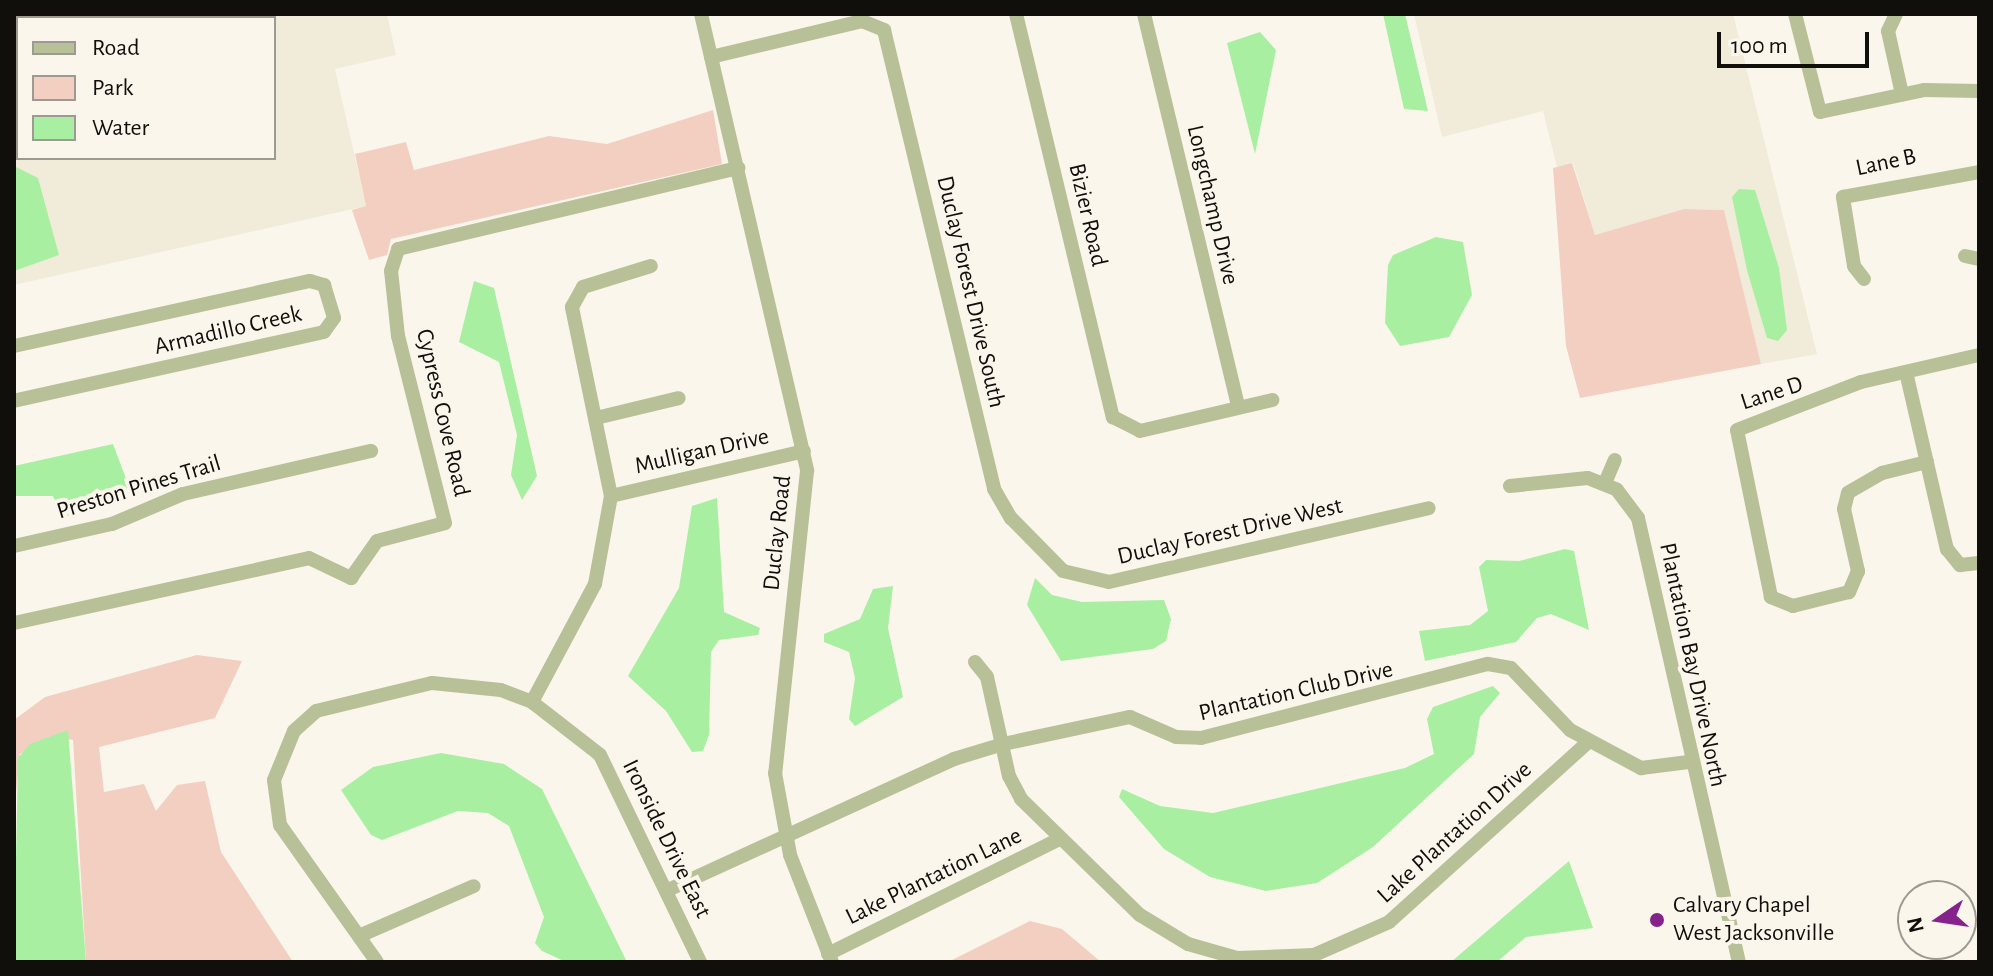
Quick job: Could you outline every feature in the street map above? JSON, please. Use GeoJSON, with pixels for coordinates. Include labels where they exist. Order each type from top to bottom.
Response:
{"type":"FeatureCollection","features":[{"type":"Feature","properties":{"kind":"street","name":"Duclay Road"},"geometry":{"type":"LineString","coordinates":[[701,14],[804,451],[808,492],[775,746],[786,838],[830,958]]}},
{"type":"Feature","properties":{"kind":"street","name":"Bizier Road"},"geometry":{"type":"LineString","coordinates":[[1016,14],[1119,424],[1140,431],[1238,407]]}},
{"type":"Feature","properties":{"kind":"street","name":"Longchamp Drive"},"geometry":{"type":"LineString","coordinates":[[1144,14],[1238,407]]}},
{"type":"Feature","properties":{"kind":"street"},"geometry":{"type":"LineString","coordinates":[[1795,14],[1820,112],[1902,94],[1979,91]]}},
{"type":"Feature","properties":{"kind":"street"},"geometry":{"type":"LineString","coordinates":[[1896,14],[1888,31],[1902,94]]}},
{"type":"Feature","properties":{"kind":"street","name":"Duclay Forest Drive South"},"geometry":{"type":"LineString","coordinates":[[711,57],[878,24],[994,489],[1047,555]]}},
{"type":"Feature","properties":{"kind":"street","name":"Cypress Cove Road"},"geometry":{"type":"LineString","coordinates":[[14,623],[46,613],[309,558],[351,578],[377,541],[445,523],[398,336],[391,271],[398,249],[738,168]]}},
{"type":"Feature","properties":{"kind":"street","name":"Lane B"},"geometry":{"type":"LineString","coordinates":[[1864,279],[1854,266],[1843,197],[1979,172]]}},
{"type":"Feature","properties":{"kind":"street"},"geometry":{"type":"LineString","coordinates":[[532,702],[595,584],[611,496],[572,307],[583,287],[651,266]]}},
{"type":"Feature","properties":{"kind":"street","name":"Armadillo Creek"},"geometry":{"type":"LineString","coordinates":[[14,346],[310,281],[324,285],[334,318],[324,332],[14,401]]}},
{"type":"Feature","properties":{"kind":"street","name":"Lane D"},"geometry":{"type":"LineString","coordinates":[[1927,462],[1882,473],[1848,493],[1844,509],[1858,571],[1849,592],[1784,606],[1768,590],[1737,430],[1906,372],[1979,355]]}},
{"type":"Feature","properties":{"kind":"street"},"geometry":{"type":"LineString","coordinates":[[1906,372],[1950,555],[1960,565],[1979,563]]}},
{"type":"Feature","properties":{"kind":"street"},"geometry":{"type":"LineString","coordinates":[[596,418],[679,398]]}},
{"type":"Feature","properties":{"kind":"street"},"geometry":{"type":"LineString","coordinates":[[1238,407],[1272,400]]}},
{"type":"Feature","properties":{"kind":"street","name":"Preston Pines Trail"},"geometry":{"type":"LineString","coordinates":[[14,546],[112,524],[183,494],[371,451]]}},
{"type":"Feature","properties":{"kind":"street","name":"Mulligan Drive"},"geometry":{"type":"LineString","coordinates":[[611,496],[804,451]]}},
{"type":"Feature","properties":{"kind":"street"},"geometry":{"type":"LineString","coordinates":[[1510,486],[1605,483],[1615,460]]}},
{"type":"Feature","properties":{"kind":"street","name":"Plantation Bay Drive North"},"geometry":{"type":"LineString","coordinates":[[1605,483],[1638,518],[1689,762],[1739,962]]}},
{"type":"Feature","properties":{"kind":"street","name":"Duclay Forest Drive West"},"geometry":{"type":"LineString","coordinates":[[1047,555],[1073,576],[1109,582],[1429,508]]}},
{"type":"Feature","properties":{"kind":"street","name":"Lake Plantation Drive"},"geometry":{"type":"LineString","coordinates":[[975,662],[987,677],[1015,790],[1060,839],[1162,932],[1225,955],[1291,960],[1333,950],[1389,922],[1589,741]]}},
{"type":"Feature","properties":{"kind":"street","name":"Plantation Club Drive"},"geometry":{"type":"LineString","coordinates":[[668,890],[1003,744],[1117,718],[1201,738],[1488,664],[1511,668],[1589,741],[1641,768],[1689,762]]}},
{"type":"Feature","properties":{"kind":"street","name":"Ironside Drive East"},"geometry":{"type":"LineString","coordinates":[[359,936],[290,842],[274,802],[280,754],[316,711],[432,683],[501,690],[532,702],[600,755],[668,890],[700,962]]}},
{"type":"Feature","properties":{"kind":"street","name":"Lake Plantation Lane"},"geometry":{"type":"LineString","coordinates":[[830,958],[1060,839]]}},
{"type":"Feature","properties":{"kind":"street"},"geometry":{"type":"LineString","coordinates":[[377,962],[359,936],[474,886]]}},
{"type":"Feature","properties":{"kind":"shaded area"},"geometry":{"type":"Polygon","coordinates":[[[14,14],[387,14],[396,55],[335,69],[366,206],[14,285],[14,149],[16,160],[276,160],[276,16],[16,16],[16,41],[14,14]]]}},
{"type":"Feature","properties":{"kind":"shaded area"},"geometry":{"type":"Polygon","coordinates":[[[1414,14],[1733,14],[1817,354],[1761,364],[1724,210],[1684,209],[1595,235],[1573,163],[1557,167],[1543,111],[1442,137],[1414,14]]]}},
{"type":"Feature","properties":{"kind":"green space"},"geometry":{"type":"Polygon","coordinates":[[[713,110],[722,164],[391,239],[387,255],[369,260],[352,210],[366,206],[355,154],[406,142],[414,170],[549,136],[607,144],[713,110]]]}},
{"type":"Feature","properties":{"kind":"green space"},"geometry":{"type":"Polygon","coordinates":[[[1572,163],[1595,235],[1684,209],[1724,210],[1761,364],[1580,398],[1566,346],[1553,168],[1572,163]]]}},
{"type":"Feature","properties":{"kind":"green space"},"geometry":{"type":"Polygon","coordinates":[[[197,655],[242,661],[215,718],[99,747],[104,792],[144,784],[156,811],[177,785],[205,781],[221,852],[293,962],[86,962],[73,740],[54,737],[20,754],[14,813],[14,720],[45,697],[197,655]]]}},
{"type":"Feature","properties":{"kind":"green space"},"geometry":{"type":"Polygon","coordinates":[[[1030,921],[1062,929],[1101,962],[948,962],[1030,921]]]}},
{"type":"Feature","properties":{"kind":"water"},"geometry":{"type":"Polygon","coordinates":[[[1383,14],[1405,14],[1428,111],[1404,109],[1383,14]]]}},
{"type":"Feature","properties":{"kind":"water"},"geometry":{"type":"Polygon","coordinates":[[[1260,32],[1276,50],[1255,154],[1227,43],[1260,32]]]}},
{"type":"Feature","properties":{"kind":"water"},"geometry":{"type":"Polygon","coordinates":[[[14,166],[38,178],[59,255],[14,271],[14,166]]]}},
{"type":"Feature","properties":{"kind":"water"},"geometry":{"type":"Polygon","coordinates":[[[1739,189],[1755,190],[1779,268],[1787,330],[1778,341],[1767,338],[1747,270],[1732,197],[1739,189]]]}},
{"type":"Feature","properties":{"kind":"water"},"geometry":{"type":"Polygon","coordinates":[[[1436,237],[1463,242],[1472,295],[1449,337],[1400,346],[1385,323],[1388,265],[1393,255],[1436,237]]]}},
{"type":"Feature","properties":{"kind":"water"},"geometry":{"type":"Polygon","coordinates":[[[474,281],[494,288],[537,476],[522,500],[511,475],[517,435],[499,362],[459,342],[474,281]]]}},
{"type":"Feature","properties":{"kind":"water"},"geometry":{"type":"Polygon","coordinates":[[[113,444],[128,484],[124,501],[62,517],[53,496],[14,496],[14,466],[113,444]]]}},
{"type":"Feature","properties":{"kind":"water"},"geometry":{"type":"Polygon","coordinates":[[[717,498],[724,612],[760,628],[758,635],[719,640],[711,652],[709,735],[703,751],[692,752],[666,711],[628,676],[679,588],[692,506],[717,498]]]}},
{"type":"Feature","properties":{"kind":"water"},"geometry":{"type":"Polygon","coordinates":[[[1565,549],[1574,551],[1589,630],[1551,614],[1537,618],[1516,642],[1425,661],[1419,631],[1470,625],[1488,611],[1479,567],[1486,560],[1519,561],[1565,549]]]}},
{"type":"Feature","properties":{"kind":"water"},"geometry":{"type":"Polygon","coordinates":[[[1035,578],[1052,595],[1082,602],[1164,600],[1171,619],[1166,641],[1153,649],[1061,661],[1027,605],[1035,578]]]}},
{"type":"Feature","properties":{"kind":"water"},"geometry":{"type":"Polygon","coordinates":[[[893,586],[888,628],[903,697],[855,726],[849,719],[855,678],[849,652],[824,642],[824,634],[860,619],[873,589],[893,586]]]}},
{"type":"Feature","properties":{"kind":"water"},"geometry":{"type":"Polygon","coordinates":[[[1493,686],[1500,693],[1480,717],[1474,754],[1373,847],[1317,883],[1266,891],[1210,877],[1164,849],[1119,797],[1122,789],[1160,806],[1213,813],[1405,768],[1434,754],[1427,719],[1433,707],[1493,686]]]}},
{"type":"Feature","properties":{"kind":"water"},"geometry":{"type":"Polygon","coordinates":[[[68,730],[86,962],[14,962],[18,758],[30,744],[68,730]]]}},
{"type":"Feature","properties":{"kind":"water"},"geometry":{"type":"Polygon","coordinates":[[[441,753],[504,764],[542,789],[627,962],[566,962],[542,951],[535,943],[544,917],[509,826],[488,813],[458,811],[382,840],[371,835],[341,790],[373,767],[441,753]]]}},
{"type":"Feature","properties":{"kind":"water"},"geometry":{"type":"Polygon","coordinates":[[[1569,861],[1593,928],[1526,937],[1497,962],[1451,962],[1569,861]]]}},
{"type":"Feature","properties":{"kind":"place","name":"Calvary Chapel West Jacksonville"},"geometry":{"type":"Point","coordinates":[1657,920]}}]}
